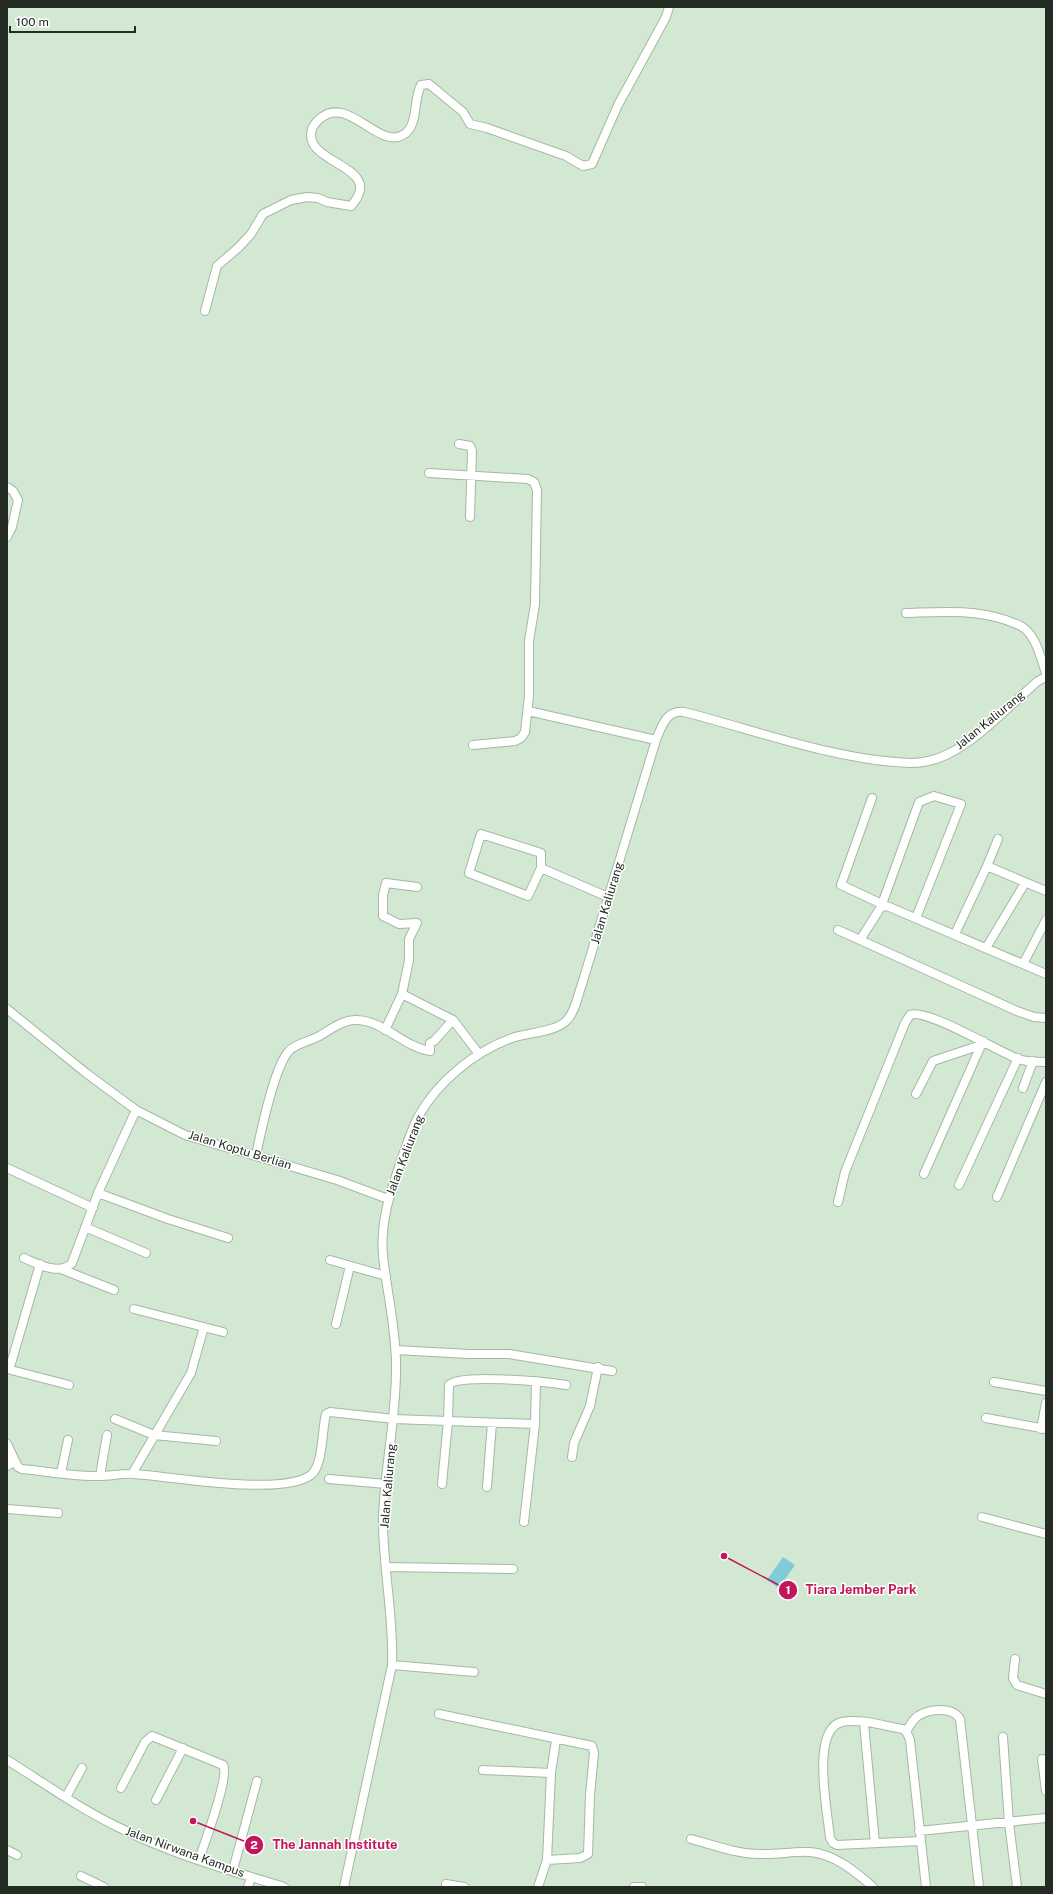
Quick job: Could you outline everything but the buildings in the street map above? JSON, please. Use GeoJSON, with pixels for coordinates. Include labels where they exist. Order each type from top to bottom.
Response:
{"type":"FeatureCollection","features":[{"type":"Feature","properties":{"kind":"street"},"geometry":{"type":"LineString","coordinates":[[205,311],[217,266],[238,248],[251,234],[263,214],[279,204],[291,200],[308,198],[318,198],[335,204],[351,206],[359,193],[360,184],[353,173],[314,147],[310,139],[313,127],[318,120],[326,114],[341,114],[358,120],[377,132],[394,138],[403,135],[410,127],[415,112],[418,90],[420,85],[424,83],[435,88],[463,112],[470,124],[487,128],[566,156],[583,166],[592,164],[618,105],[666,17],[668,7]]}},
{"type":"Feature","properties":{"kind":"street"},"geometry":{"type":"LineString","coordinates":[[459,444],[469,445],[472,448],[470,517]]}},
{"type":"Feature","properties":{"kind":"street"},"geometry":{"type":"LineString","coordinates":[[429,473],[528,479],[534,482],[537,487],[538,504],[534,604],[529,641],[528,710],[525,732],[521,738],[515,741],[473,745]]}},
{"type":"Feature","properties":{"kind":"street"},"geometry":{"type":"LineString","coordinates":[[7,487],[13,491],[18,500],[12,527],[7,537]]}},
{"type":"Feature","properties":{"kind":"street"},"geometry":{"type":"LineString","coordinates":[[906,613],[972,612],[986,614],[1018,624],[1032,636],[1046,673]]}},
{"type":"Feature","properties":{"kind":"street","name":"Jalan Kaliurang"},"geometry":{"type":"LineString","coordinates":[[344,1887],[392,1665],[393,1635],[383,1520],[394,1419],[396,1350],[383,1255],[383,1229],[388,1199],[418,1118],[429,1100],[444,1083],[479,1054],[494,1045],[552,1028],[567,1021],[582,984],[656,740],[666,717],[680,712],[859,757],[912,763],[922,762],[947,754],[972,739],[1038,681],[1046,677]]}},
{"type":"Feature","properties":{"kind":"street"},"geometry":{"type":"LineString","coordinates":[[528,710],[656,740]]}},
{"type":"Feature","properties":{"kind":"street"},"geometry":{"type":"LineString","coordinates":[[860,940],[881,906],[919,802],[934,796],[961,804],[916,918]]}},
{"type":"Feature","properties":{"kind":"street"},"geometry":{"type":"LineString","coordinates":[[872,798],[841,885],[881,906],[886,906],[955,934],[1046,974]]}},
{"type":"Feature","properties":{"kind":"street"},"geometry":{"type":"LineString","coordinates":[[481,834],[541,853],[541,868],[528,896],[469,873],[481,834]]}},
{"type":"Feature","properties":{"kind":"street"},"geometry":{"type":"LineString","coordinates":[[955,934],[998,839]]}},
{"type":"Feature","properties":{"kind":"street"},"geometry":{"type":"LineString","coordinates":[[987,866],[1046,891]]}},
{"type":"Feature","properties":{"kind":"street"},"geometry":{"type":"LineString","coordinates":[[541,868],[608,897]]}},
{"type":"Feature","properties":{"kind":"street"},"geometry":{"type":"LineString","coordinates":[[385,1030],[402,994],[409,960],[409,940],[417,923],[399,924],[382,916],[383,895],[386,883],[417,886]]}},
{"type":"Feature","properties":{"kind":"street"},"geometry":{"type":"LineString","coordinates":[[986,948],[1025,883]]}},
{"type":"Feature","properties":{"kind":"street"},"geometry":{"type":"LineString","coordinates":[[1023,964],[1046,922]]}},
{"type":"Feature","properties":{"kind":"street"},"geometry":{"type":"LineString","coordinates":[[838,930],[1017,1011],[1034,1017],[1046,1018]]}},
{"type":"Feature","properties":{"kind":"street"},"geometry":{"type":"LineString","coordinates":[[402,994],[453,1020],[479,1054]]}},
{"type":"Feature","properties":{"kind":"street","name":"Jalan Koptu Berlian"},"geometry":{"type":"LineString","coordinates":[[8,1011],[86,1073],[136,1110],[185,1135],[338,1180],[388,1199]]}},
{"type":"Feature","properties":{"kind":"street"},"geometry":{"type":"LineString","coordinates":[[838,1202],[845,1172],[908,1017],[916,1014],[930,1018],[982,1043],[1018,1058],[1033,1062],[1046,1062]]}},
{"type":"Feature","properties":{"kind":"street"},"geometry":{"type":"LineString","coordinates":[[256,1155],[273,1087],[280,1068],[290,1050],[352,1020],[365,1022],[385,1030],[412,1045],[430,1051],[430,1043],[434,1041],[453,1020]]}},
{"type":"Feature","properties":{"kind":"street"},"geometry":{"type":"LineString","coordinates":[[916,1094],[933,1061],[982,1043]]}},
{"type":"Feature","properties":{"kind":"street"},"geometry":{"type":"LineString","coordinates":[[924,1174],[982,1043]]}},
{"type":"Feature","properties":{"kind":"street"},"geometry":{"type":"LineString","coordinates":[[959,1185],[1018,1058]]}},
{"type":"Feature","properties":{"kind":"street"},"geometry":{"type":"LineString","coordinates":[[1023,1088],[1033,1062]]}},
{"type":"Feature","properties":{"kind":"street"},"geometry":{"type":"LineString","coordinates":[[997,1197],[1046,1082]]}},
{"type":"Feature","properties":{"kind":"street"},"geometry":{"type":"LineString","coordinates":[[61,1269],[69,1266],[75,1258],[98,1193],[136,1110]]}},
{"type":"Feature","properties":{"kind":"street"},"geometry":{"type":"LineString","coordinates":[[7,1168],[93,1208]]}},
{"type":"Feature","properties":{"kind":"street"},"geometry":{"type":"LineString","coordinates":[[98,1193],[168,1219],[228,1238]]}},
{"type":"Feature","properties":{"kind":"street"},"geometry":{"type":"LineString","coordinates":[[85,1227],[146,1254]]}},
{"type":"Feature","properties":{"kind":"street"},"geometry":{"type":"LineString","coordinates":[[24,1258],[61,1269],[114,1290]]}},
{"type":"Feature","properties":{"kind":"street"},"geometry":{"type":"LineString","coordinates":[[330,1260],[386,1276]]}},
{"type":"Feature","properties":{"kind":"street"},"geometry":{"type":"LineString","coordinates":[[40,1264],[10,1367],[11,1370],[14,1371],[69,1385]]}},
{"type":"Feature","properties":{"kind":"street"},"geometry":{"type":"LineString","coordinates":[[336,1324],[350,1266]]}},
{"type":"Feature","properties":{"kind":"street"},"geometry":{"type":"LineString","coordinates":[[134,1309],[223,1332]]}},
{"type":"Feature","properties":{"kind":"street"},"geometry":{"type":"LineString","coordinates":[[132,1474],[192,1373],[204,1327]]}},
{"type":"Feature","properties":{"kind":"street"},"geometry":{"type":"LineString","coordinates":[[396,1350],[462,1354],[508,1354],[598,1367],[612,1371]]}},
{"type":"Feature","properties":{"kind":"street"},"geometry":{"type":"LineString","coordinates":[[572,1456],[574,1443],[590,1406],[598,1367]]}},
{"type":"Feature","properties":{"kind":"street"},"geometry":{"type":"LineString","coordinates":[[442,1484],[448,1421],[449,1385],[452,1382],[468,1379],[536,1381],[566,1385]]}},
{"type":"Feature","properties":{"kind":"street"},"geometry":{"type":"LineString","coordinates":[[524,1522],[535,1424],[536,1381]]}},
{"type":"Feature","properties":{"kind":"street"},"geometry":{"type":"LineString","coordinates":[[994,1382],[1046,1391]]}},
{"type":"Feature","properties":{"kind":"street"},"geometry":{"type":"LineString","coordinates":[[986,1418],[1043,1429],[1046,1404]]}},
{"type":"Feature","properties":{"kind":"street"},"geometry":{"type":"LineString","coordinates":[[7,1444],[13,1453],[18,1467],[22,1469],[100,1476],[132,1474],[246,1486],[290,1482],[313,1473],[320,1457],[324,1421],[328,1413],[338,1411],[394,1419],[535,1424]]}},
{"type":"Feature","properties":{"kind":"street"},"geometry":{"type":"LineString","coordinates":[[115,1419],[154,1435],[216,1441]]}},
{"type":"Feature","properties":{"kind":"street"},"geometry":{"type":"LineString","coordinates":[[487,1487],[492,1423]]}},
{"type":"Feature","properties":{"kind":"street"},"geometry":{"type":"LineString","coordinates":[[100,1476],[106,1435]]}},
{"type":"Feature","properties":{"kind":"street"},"geometry":{"type":"LineString","coordinates":[[61,1473],[68,1440]]}},
{"type":"Feature","properties":{"kind":"street"},"geometry":{"type":"LineString","coordinates":[[7,1458],[15,1461]]}},
{"type":"Feature","properties":{"kind":"street"},"geometry":{"type":"LineString","coordinates":[[7,1466],[15,1461]]}},
{"type":"Feature","properties":{"kind":"street"},"geometry":{"type":"LineString","coordinates":[[329,1479],[386,1484]]}},
{"type":"Feature","properties":{"kind":"street"},"geometry":{"type":"LineString","coordinates":[[7,1509],[58,1513]]}},
{"type":"Feature","properties":{"kind":"street"},"geometry":{"type":"LineString","coordinates":[[982,1517],[1046,1534]]}},
{"type":"Feature","properties":{"kind":"street"},"geometry":{"type":"LineString","coordinates":[[386,1567],[513,1569]]}},
{"type":"Feature","properties":{"kind":"street"},"geometry":{"type":"LineString","coordinates":[[1014,1659],[1013,1678],[1016,1685],[1046,1694]]}},
{"type":"Feature","properties":{"kind":"street"},"geometry":{"type":"LineString","coordinates":[[392,1665],[474,1672]]}},
{"type":"Feature","properties":{"kind":"street"},"geometry":{"type":"LineString","coordinates":[[906,1731],[914,1719],[926,1712],[948,1711],[959,1717],[979,1887]]}},
{"type":"Feature","properties":{"kind":"street"},"geometry":{"type":"LineString","coordinates":[[439,1714],[556,1740],[590,1744],[593,1748],[588,1855],[584,1857],[547,1860]]}},
{"type":"Feature","properties":{"kind":"street"},"geometry":{"type":"LineString","coordinates":[[906,1731],[864,1723],[839,1723],[827,1734],[824,1745],[824,1786],[830,1838],[833,1843],[838,1845],[920,1841]]}},
{"type":"Feature","properties":{"kind":"street"},"geometry":{"type":"LineString","coordinates":[[864,1723],[875,1843]]}},
{"type":"Feature","properties":{"kind":"street"},"geometry":{"type":"LineString","coordinates":[[906,1731],[910,1740],[926,1887]]}},
{"type":"Feature","properties":{"kind":"street"},"geometry":{"type":"LineString","coordinates":[[122,1788],[149,1736],[153,1736],[223,1765],[225,1769],[223,1785],[199,1860]]}},
{"type":"Feature","properties":{"kind":"street"},"geometry":{"type":"LineString","coordinates":[[1003,1737],[1009,1823],[1018,1887]]}},
{"type":"Feature","properties":{"kind":"street"},"geometry":{"type":"LineString","coordinates":[[538,1887],[547,1860],[551,1773],[556,1740]]}},
{"type":"Feature","properties":{"kind":"street"},"geometry":{"type":"LineString","coordinates":[[156,1800],[183,1748]]}},
{"type":"Feature","properties":{"kind":"street"},"geometry":{"type":"LineString","coordinates":[[1042,1759],[1046,1791]]}},
{"type":"Feature","properties":{"kind":"street","name":"Jalan Nirwana Kampus"},"geometry":{"type":"LineString","coordinates":[[7,1760],[124,1831],[161,1847],[284,1887]]}},
{"type":"Feature","properties":{"kind":"street"},"geometry":{"type":"LineString","coordinates":[[66,1797],[82,1768]]}},
{"type":"Feature","properties":{"kind":"street"},"geometry":{"type":"LineString","coordinates":[[483,1770],[551,1773]]}},
{"type":"Feature","properties":{"kind":"street"},"geometry":{"type":"LineString","coordinates":[[233,1870],[257,1781]]}},
{"type":"Feature","properties":{"kind":"street"},"geometry":{"type":"LineString","coordinates":[[919,1831],[971,1827],[1046,1818]]}},
{"type":"Feature","properties":{"kind":"street"},"geometry":{"type":"LineString","coordinates":[[691,1839],[727,1849],[759,1854],[810,1852],[826,1855],[860,1875],[873,1887]]}},
{"type":"Feature","properties":{"kind":"street"},"geometry":{"type":"LineString","coordinates":[[7,1850],[17,1855]]}},
{"type":"Feature","properties":{"kind":"street"},"geometry":{"type":"LineString","coordinates":[[81,1876],[104,1887]]}},
{"type":"Feature","properties":{"kind":"street"},"geometry":{"type":"LineString","coordinates":[[248,1887],[251,1877]]}},
{"type":"Feature","properties":{"kind":"street"},"geometry":{"type":"LineString","coordinates":[[446,1884],[464,1887]]}},
{"type":"Feature","properties":{"kind":"street"},"geometry":{"type":"LineString","coordinates":[[634,1887],[642,1886]]}},
{"type":"Feature","properties":{"kind":"water"},"geometry":{"type":"Polygon","coordinates":[[[783,1557],[795,1565],[779,1588],[767,1580],[783,1557]]]}},
{"type":"Feature","properties":{"kind":"place","name":"Tiara Jember Park"},"geometry":{"type":"Point","coordinates":[724,1556]}},
{"type":"Feature","properties":{"kind":"place","name":"The Jannah Institute"},"geometry":{"type":"Point","coordinates":[193,1821]}}]}
